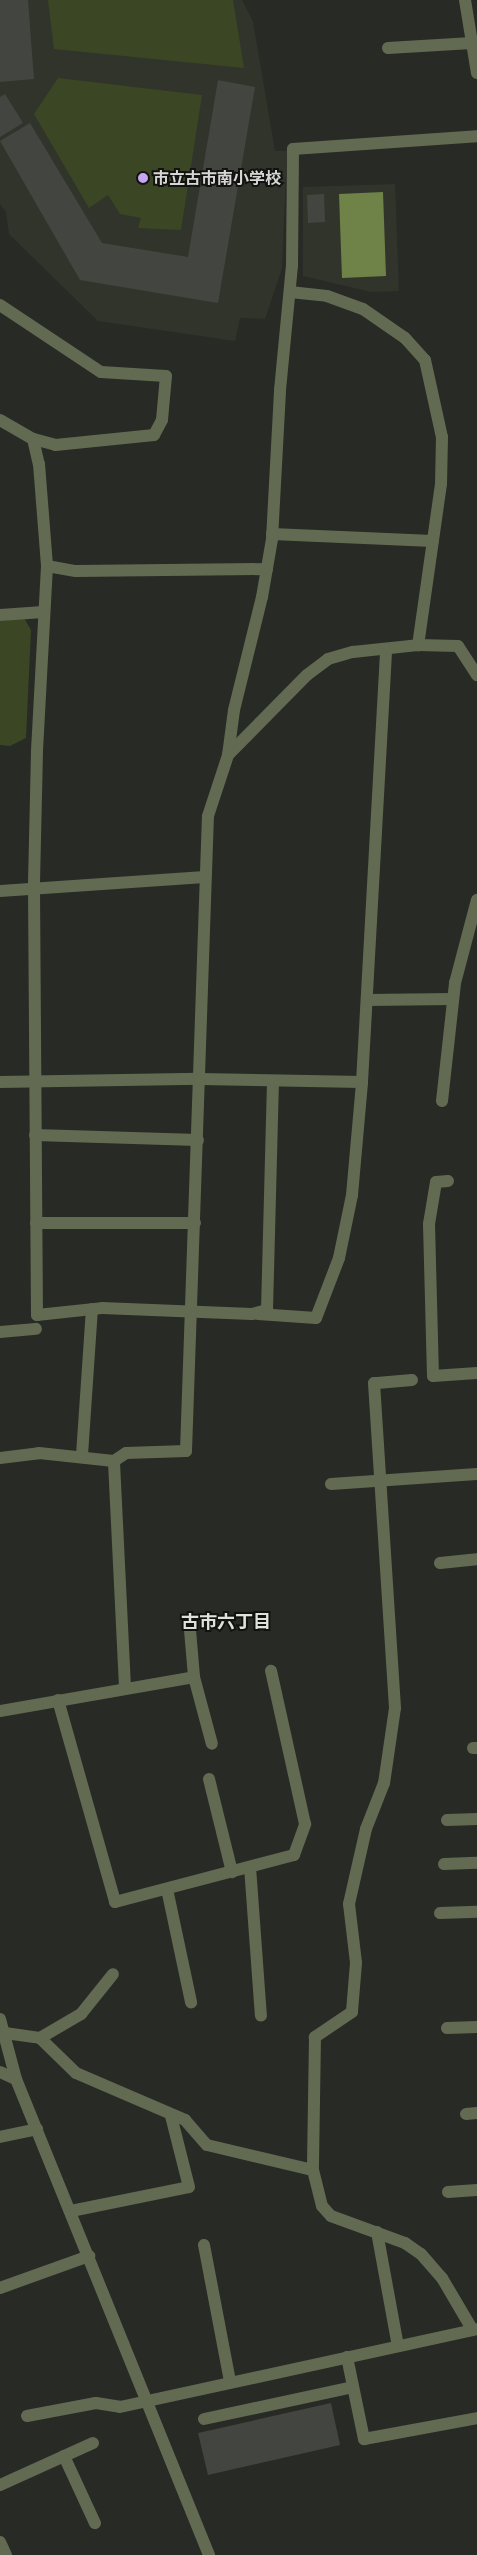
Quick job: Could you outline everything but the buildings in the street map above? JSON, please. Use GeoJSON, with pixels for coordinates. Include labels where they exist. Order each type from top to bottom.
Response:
{"type":"FeatureCollection","features":[{"type":"Feature","properties":{"kind":"street"},"geometry":{"type":"LineString","coordinates":[[465,0],[477,73]]}},
{"type":"Feature","properties":{"kind":"street"},"geometry":{"type":"LineString","coordinates":[[388,48],[472,44]]}},
{"type":"Feature","properties":{"kind":"street"},"geometry":{"type":"LineString","coordinates":[[0,1458],[39,1453],[82,1456],[114,1461],[126,1453],[186,1452],[208,816],[228,755],[234,710],[267,569],[272,534],[280,390],[290,292],[293,149],[477,136]]}},
{"type":"Feature","properties":{"kind":"street"},"geometry":{"type":"LineString","coordinates":[[290,292],[327,296],[363,309],[405,338],[425,360],[442,437],[441,484],[418,645]]}},
{"type":"Feature","properties":{"kind":"street"},"geometry":{"type":"LineString","coordinates":[[0,305],[101,372],[166,376],[162,420],[154,436],[129,436],[56,445],[33,440],[0,420]]}},
{"type":"Feature","properties":{"kind":"street"},"geometry":{"type":"LineString","coordinates":[[33,440],[40,464],[47,566],[43,612],[34,888],[37,1315],[92,1310],[192,1311],[316,1318],[339,1258],[352,1195],[362,1082],[386,648]]}},
{"type":"Feature","properties":{"kind":"street"},"geometry":{"type":"LineString","coordinates":[[272,534],[433,541]]}},
{"type":"Feature","properties":{"kind":"street"},"geometry":{"type":"LineString","coordinates":[[47,566],[76,571],[267,569]]}},
{"type":"Feature","properties":{"kind":"street"},"geometry":{"type":"LineString","coordinates":[[0,615],[43,612]]}},
{"type":"Feature","properties":{"kind":"street"},"geometry":{"type":"LineString","coordinates":[[228,755],[307,675],[328,660],[353,652],[386,648],[418,645],[458,646],[477,675]]}},
{"type":"Feature","properties":{"kind":"street"},"geometry":{"type":"LineString","coordinates":[[0,891],[205,877]]}},
{"type":"Feature","properties":{"kind":"street"},"geometry":{"type":"LineString","coordinates":[[442,1101],[453,999],[477,900]]}},
{"type":"Feature","properties":{"kind":"street"},"geometry":{"type":"LineString","coordinates":[[367,1000],[453,999]]}},
{"type":"Feature","properties":{"kind":"street"},"geometry":{"type":"LineString","coordinates":[[0,1082],[200,1079],[362,1082]]}},
{"type":"Feature","properties":{"kind":"street"},"geometry":{"type":"LineString","coordinates":[[252,1314],[267,1310],[273,1081]]}},
{"type":"Feature","properties":{"kind":"street"},"geometry":{"type":"LineString","coordinates":[[36,1135],[198,1140]]}},
{"type":"Feature","properties":{"kind":"street"},"geometry":{"type":"LineString","coordinates":[[448,1181],[436,1182],[428,1224],[433,1376],[477,1373]]}},
{"type":"Feature","properties":{"kind":"street"},"geometry":{"type":"LineString","coordinates":[[36,1223],[195,1224]]}},
{"type":"Feature","properties":{"kind":"street"},"geometry":{"type":"LineString","coordinates":[[82,1456],[92,1310]]}},
{"type":"Feature","properties":{"kind":"street"},"geometry":{"type":"LineString","coordinates":[[0,1332],[36,1329]]}},
{"type":"Feature","properties":{"kind":"street"},"geometry":{"type":"LineString","coordinates":[[27,2416],[96,2403],[120,2408],[230,2381],[347,2358],[474,2329],[442,2278],[421,2254],[404,2243],[331,2216],[322,2206],[313,2170],[315,2037],[352,2012],[356,1963],[349,1904],[366,1829],[384,1783],[395,1708],[374,1382],[412,1380]]}},
{"type":"Feature","properties":{"kind":"street"},"geometry":{"type":"LineString","coordinates":[[114,1461],[125,1687]]}},
{"type":"Feature","properties":{"kind":"street"},"geometry":{"type":"LineString","coordinates":[[331,1484],[477,1474]]}},
{"type":"Feature","properties":{"kind":"street"},"geometry":{"type":"LineString","coordinates":[[440,1563],[477,1560]]}},
{"type":"Feature","properties":{"kind":"street"},"geometry":{"type":"LineString","coordinates":[[190,1630],[194,1677],[212,1744]]}},
{"type":"Feature","properties":{"kind":"street"},"geometry":{"type":"LineString","coordinates":[[58,1700],[115,1902],[294,1856],[305,1824],[271,1671]]}},
{"type":"Feature","properties":{"kind":"street"},"geometry":{"type":"LineString","coordinates":[[0,1711],[125,1687],[194,1677]]}},
{"type":"Feature","properties":{"kind":"street"},"geometry":{"type":"LineString","coordinates":[[209,1778],[232,1872]]}},
{"type":"Feature","properties":{"kind":"street"},"geometry":{"type":"LineString","coordinates":[[447,1820],[477,1819]]}},
{"type":"Feature","properties":{"kind":"street"},"geometry":{"type":"LineString","coordinates":[[444,1864],[477,1862]]}},
{"type":"Feature","properties":{"kind":"street"},"geometry":{"type":"LineString","coordinates":[[250,1867],[260,2016]]}},
{"type":"Feature","properties":{"kind":"street"},"geometry":{"type":"LineString","coordinates":[[167,1888],[191,2002]]}},
{"type":"Feature","properties":{"kind":"street"},"geometry":{"type":"LineString","coordinates":[[440,1913],[477,1912]]}},
{"type":"Feature","properties":{"kind":"street"},"geometry":{"type":"LineString","coordinates":[[40,2038],[81,2014],[113,1974]]}},
{"type":"Feature","properties":{"kind":"street"},"geometry":{"type":"LineString","coordinates":[[0,2019],[16,2079],[71,2211],[208,2555]]}},
{"type":"Feature","properties":{"kind":"street"},"geometry":{"type":"LineString","coordinates":[[447,2028],[477,2027]]}},
{"type":"Feature","properties":{"kind":"street"},"geometry":{"type":"LineString","coordinates":[[5,2032],[40,2038],[76,2074],[170,2116],[185,2120],[207,2145],[313,2170]]}},
{"type":"Feature","properties":{"kind":"street"},"geometry":{"type":"LineString","coordinates":[[0,2072],[16,2079]]}},
{"type":"Feature","properties":{"kind":"street"},"geometry":{"type":"LineString","coordinates":[[71,2211],[189,2187],[170,2116]]}},
{"type":"Feature","properties":{"kind":"street"},"geometry":{"type":"LineString","coordinates":[[0,2136],[37,2129]]}},
{"type":"Feature","properties":{"kind":"street"},"geometry":{"type":"LineString","coordinates":[[448,2192],[477,2190]]}},
{"type":"Feature","properties":{"kind":"street"},"geometry":{"type":"LineString","coordinates":[[377,2232],[398,2346]]}},
{"type":"Feature","properties":{"kind":"street"},"geometry":{"type":"LineString","coordinates":[[204,2245],[230,2381]]}},
{"type":"Feature","properties":{"kind":"street"},"geometry":{"type":"LineString","coordinates":[[0,2288],[89,2256]]}},
{"type":"Feature","properties":{"kind":"street"},"geometry":{"type":"LineString","coordinates":[[347,2358],[364,2439],[477,2418]]}},
{"type":"Feature","properties":{"kind":"street"},"geometry":{"type":"LineString","coordinates":[[204,2420],[354,2387]]}},
{"type":"Feature","properties":{"kind":"street"},"geometry":{"type":"LineString","coordinates":[[0,2485],[93,2443]]}},
{"type":"Feature","properties":{"kind":"street"},"geometry":{"type":"LineString","coordinates":[[64,2456],[95,2524]]}},
{"type":"Feature","properties":{"kind":"street"},"geometry":{"type":"LineString","coordinates":[[0,2542],[6,2555]]}},
{"type":"Feature","properties":{"kind":"shaded area","name":"市立古市南小学校"},"geometry":{"type":"Polygon","coordinates":[[[0,0],[242,0],[253,22],[275,151],[287,151],[282,268],[265,319],[240,318],[235,341],[98,321],[9,234],[6,212],[0,204],[0,0]]]}},
{"type":"Feature","properties":{"kind":"shaded area"},"geometry":{"type":"Polygon","coordinates":[[[48,0],[233,0],[244,68],[54,49],[48,0]]]}},
{"type":"Feature","properties":{"kind":"shaded area"},"geometry":{"type":"Polygon","coordinates":[[[58,78],[202,95],[181,230],[138,228],[141,218],[120,214],[108,195],[89,208],[34,114],[58,78]]]}},
{"type":"Feature","properties":{"kind":"shaded area","name":"市立古市南小学校"},"geometry":{"type":"Polygon","coordinates":[[[395,184],[399,291],[371,292],[303,276],[303,187],[395,184]]]}},
{"type":"Feature","properties":{"kind":"shaded area"},"geometry":{"type":"Polygon","coordinates":[[[383,192],[386,276],[342,278],[339,194],[383,192]]]}},
{"type":"Feature","properties":{"kind":"shaded area"},"geometry":{"type":"Polygon","coordinates":[[[24,618],[31,630],[26,738],[10,746],[0,745],[0,621],[24,618]]]}},
{"type":"Feature","properties":{"kind":"place","name":"市立古市南小学校"},"geometry":{"type":"Point","coordinates":[143,178]}},
{"type":"Feature","properties":{"kind":"district","name":"古市六丁目"},"geometry":{"type":"Point","coordinates":[226,1622]}}]}
